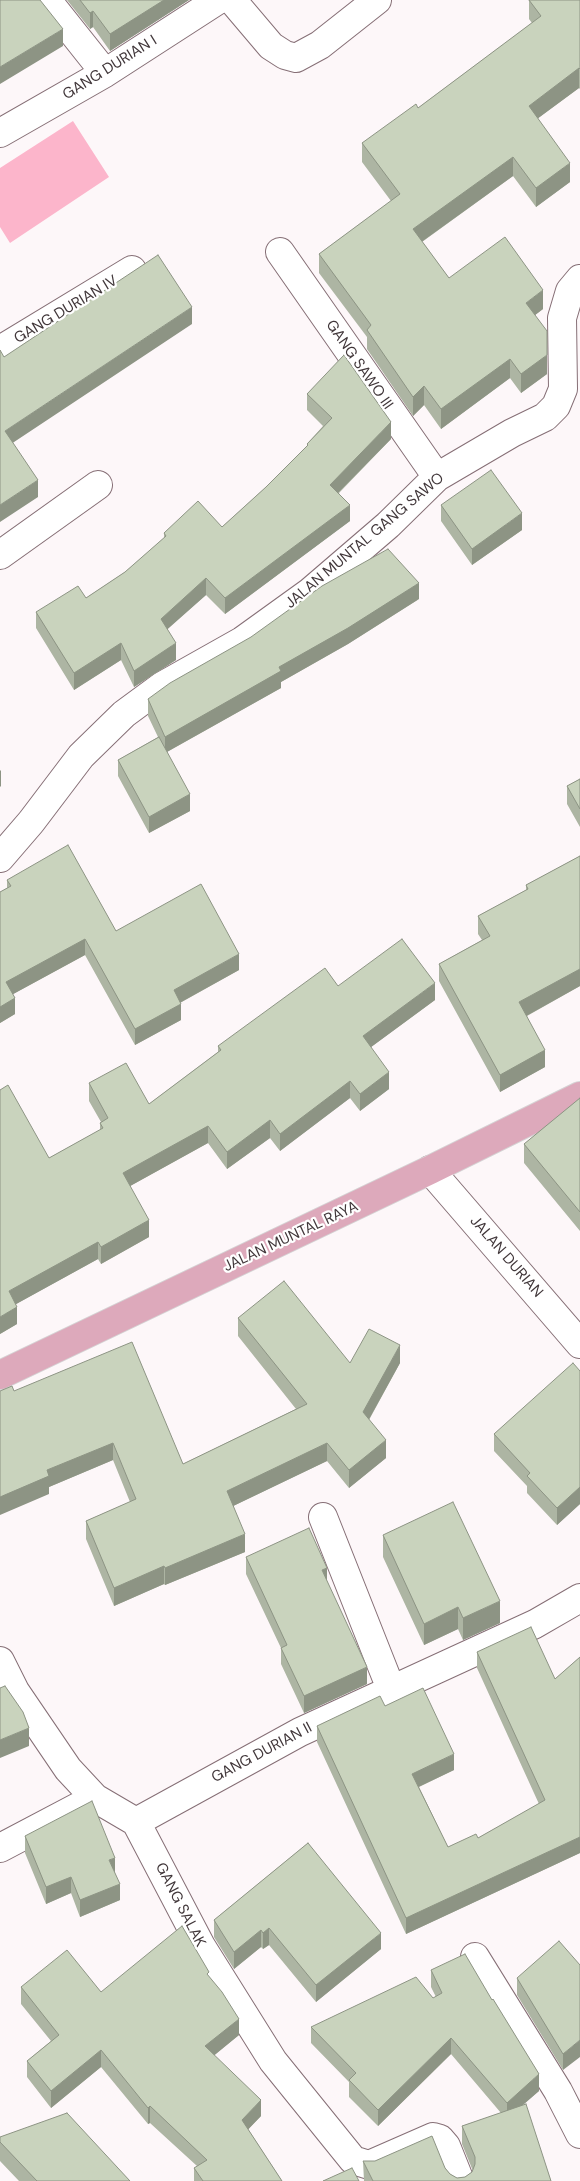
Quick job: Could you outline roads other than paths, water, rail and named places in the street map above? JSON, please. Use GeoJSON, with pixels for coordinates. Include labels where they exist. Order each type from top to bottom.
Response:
{"type":"FeatureCollection","features":[{"type":"Feature","properties":{"kind":"main road","name":"JALAN MUNTAL RAYA"},"geometry":{"type":"LineString","coordinates":[[0,1376],[580,1096]]}},
{"type":"Feature","properties":{"kind":"street"},"geometry":{"type":"LineString","coordinates":[[47,0],[105,73]]}},
{"type":"Feature","properties":{"kind":"street","name":"GANG DURIAN I"},"geometry":{"type":"LineString","coordinates":[[0,133],[105,73],[218,0]]}},
{"type":"Feature","properties":{"kind":"street"},"geometry":{"type":"LineString","coordinates":[[232,0],[271,46],[285,55],[296,58],[320,45],[377,0]]}},
{"type":"Feature","properties":{"kind":"street","name":"GANG SAWO III"},"geometry":{"type":"LineString","coordinates":[[280,252],[437,477]]}},
{"type":"Feature","properties":{"kind":"street","name":"GANG DURIAN IV"},"geometry":{"type":"LineString","coordinates":[[0,350],[132,270]]}},
{"type":"Feature","properties":{"kind":"street","name":"JALAN MUNTAL GANG SAWO"},"geometry":{"type":"LineString","coordinates":[[0,858],[26,829],[81,756],[124,714],[162,686],[242,641],[310,592],[388,525],[437,477],[512,433],[546,417],[556,406],[563,389],[562,318],[570,291],[580,279]]}},
{"type":"Feature","properties":{"kind":"street"},"geometry":{"type":"LineString","coordinates":[[0,555],[98,485]]}},
{"type":"Feature","properties":{"kind":"street","name":"JALAN DURIAN"},"geometry":{"type":"LineString","coordinates":[[430,1170],[580,1344]]}},
{"type":"Feature","properties":{"kind":"street"},"geometry":{"type":"LineString","coordinates":[[324,1517],[391,1689]]}},
{"type":"Feature","properties":{"kind":"street","name":"GANG DURIAN II"},"geometry":{"type":"LineString","coordinates":[[136,1822],[300,1732],[534,1624],[580,1598]]}},
{"type":"Feature","properties":{"kind":"street"},"geometry":{"type":"LineString","coordinates":[[0,1661],[15,1691],[68,1769],[95,1798],[136,1822]]}},
{"type":"Feature","properties":{"kind":"street"},"geometry":{"type":"LineString","coordinates":[[0,1848],[95,1798]]}},
{"type":"Feature","properties":{"kind":"street","name":"GANG SALAK"},"geometry":{"type":"LineString","coordinates":[[136,1822],[201,1946],[273,2061],[353,2160],[368,2165],[434,2137],[440,2139],[446,2146],[460,2181]]}},
{"type":"Feature","properties":{"kind":"street"},"geometry":{"type":"LineString","coordinates":[[475,1957],[558,2091],[580,2134]]}}]}
